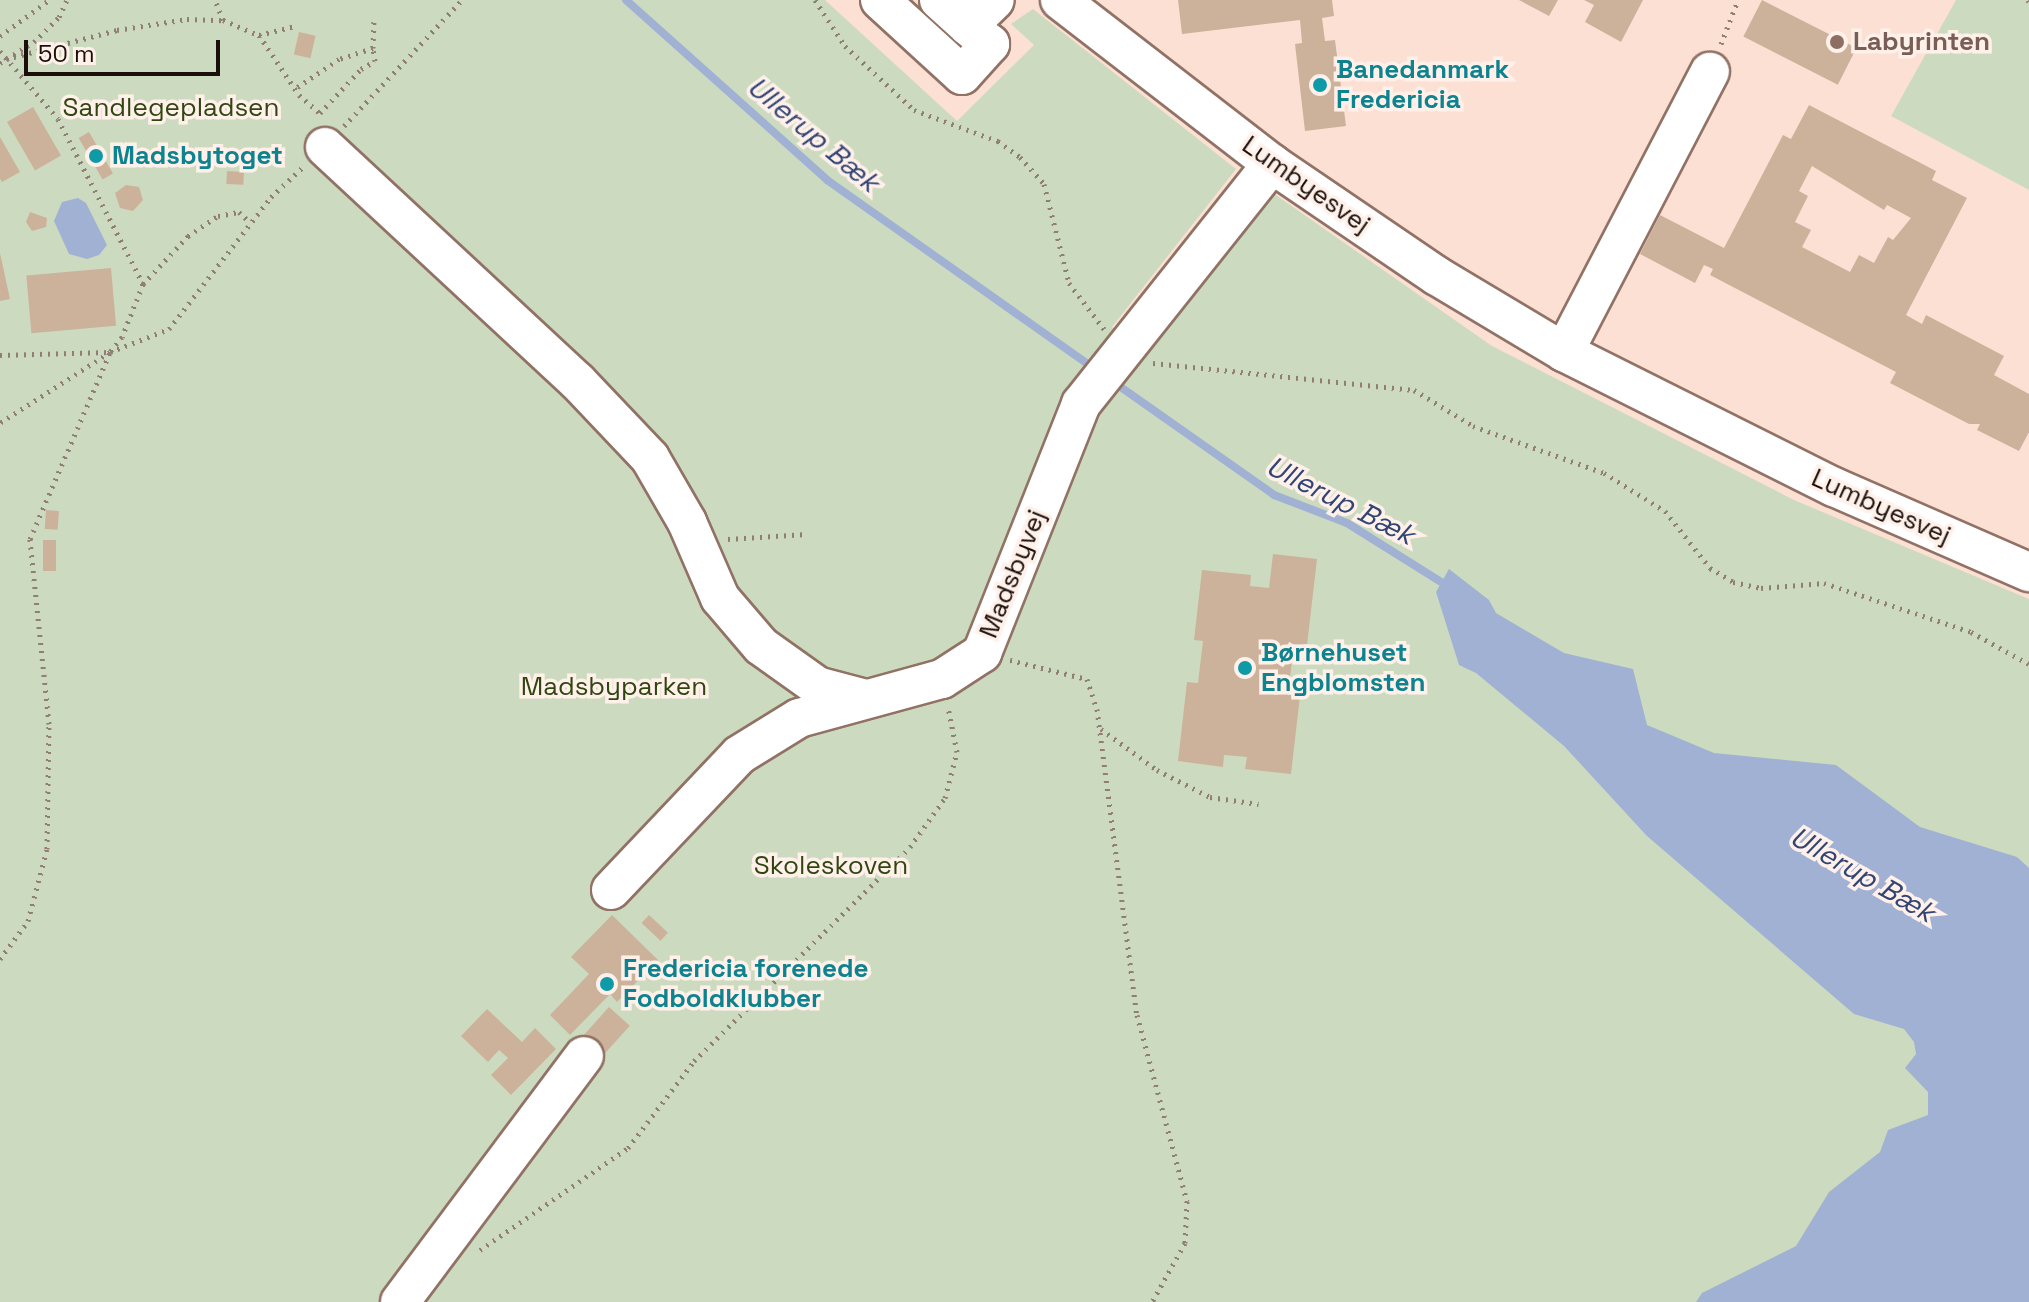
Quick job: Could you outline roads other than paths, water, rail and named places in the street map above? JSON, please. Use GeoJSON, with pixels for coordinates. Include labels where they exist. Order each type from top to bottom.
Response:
{"type":"FeatureCollection","features":[{"type":"Feature","properties":{"kind":"street"},"geometry":{"type":"LineString","coordinates":[[880,0],[962,75],[990,44],[981,13],[939,0]]}},
{"type":"Feature","properties":{"kind":"street","name":"Lumbyesvej"},"geometry":{"type":"LineString","coordinates":[[1060,0],[1272,164],[1437,276],[1564,352],[1834,487],[2029,572]]}},
{"type":"Feature","properties":{"kind":"street"},"geometry":{"type":"LineString","coordinates":[[1564,352],[1710,72]]}},
{"type":"Feature","properties":{"kind":"street"},"geometry":{"type":"LineString","coordinates":[[325,147],[566,371],[650,458],[696,541],[720,598],[761,646],[817,686],[862,699]]}},
{"type":"Feature","properties":{"kind":"street","name":"Madsbyvej"},"geometry":{"type":"LineString","coordinates":[[611,890],[739,755],[799,718],[942,679],[982,653],[1081,404],[1117,354],[1272,164]]}},
{"type":"Feature","properties":{"kind":"street"},"geometry":{"type":"LineString","coordinates":[[400,1302],[584,1056]]}},
{"type":"Feature","properties":{"kind":"water"},"geometry":{"type":"Polygon","coordinates":[[[78,198],[86,203],[107,245],[99,255],[87,259],[69,254],[54,221],[62,202],[78,198]]]}},
{"type":"Feature","properties":{"kind":"water"},"geometry":{"type":"Polygon","coordinates":[[[1449,569],[1489,600],[1496,613],[1564,653],[1633,669],[1647,725],[1714,753],[1836,765],[1920,827],[2017,857],[2029,868],[2029,1302],[1696,1302],[1702,1293],[1796,1246],[1829,1192],[1880,1152],[1888,1130],[1928,1115],[1928,1092],[1905,1068],[1916,1054],[1914,1042],[1904,1029],[1854,1014],[1647,836],[1564,746],[1476,673],[1459,665],[1436,592],[1449,569]]]}},
{"type":"Feature","properties":{"kind":"waterway","name":"Ullerup Bæk"},"geometry":{"type":"LineString","coordinates":[[626,0],[827,180],[1094,368]]}},
{"type":"Feature","properties":{"kind":"waterway","name":"Ullerup Bæk"},"geometry":{"type":"LineString","coordinates":[[1112,381],[1274,495],[1347,523],[1446,585]]}},
{"type":"Feature","properties":{"kind":"place","name":"Labyrinten"},"geometry":{"type":"Point","coordinates":[1837,42]}},
{"type":"Feature","properties":{"kind":"place","name":"Banedanmark Fredericia"},"geometry":{"type":"Point","coordinates":[1320,85]}},
{"type":"Feature","properties":{"kind":"place","name":"Madsbytoget"},"geometry":{"type":"Point","coordinates":[96,156]}},
{"type":"Feature","properties":{"kind":"place","name":"Børnehuset Engblomsten"},"geometry":{"type":"Point","coordinates":[1245,668]}},
{"type":"Feature","properties":{"kind":"place","name":"Fredericia forenede Fodboldklubber"},"geometry":{"type":"Point","coordinates":[607,984]}},
{"type":"Feature","properties":{"kind":"park label","name":"Sandlegepladsen"},"geometry":{"type":"Point","coordinates":[171,108]}},
{"type":"Feature","properties":{"kind":"park label","name":"Madsbyparken"},"geometry":{"type":"Point","coordinates":[614,687]}},
{"type":"Feature","properties":{"kind":"park label","name":"Skoleskoven"},"geometry":{"type":"Point","coordinates":[831,866]}}]}
